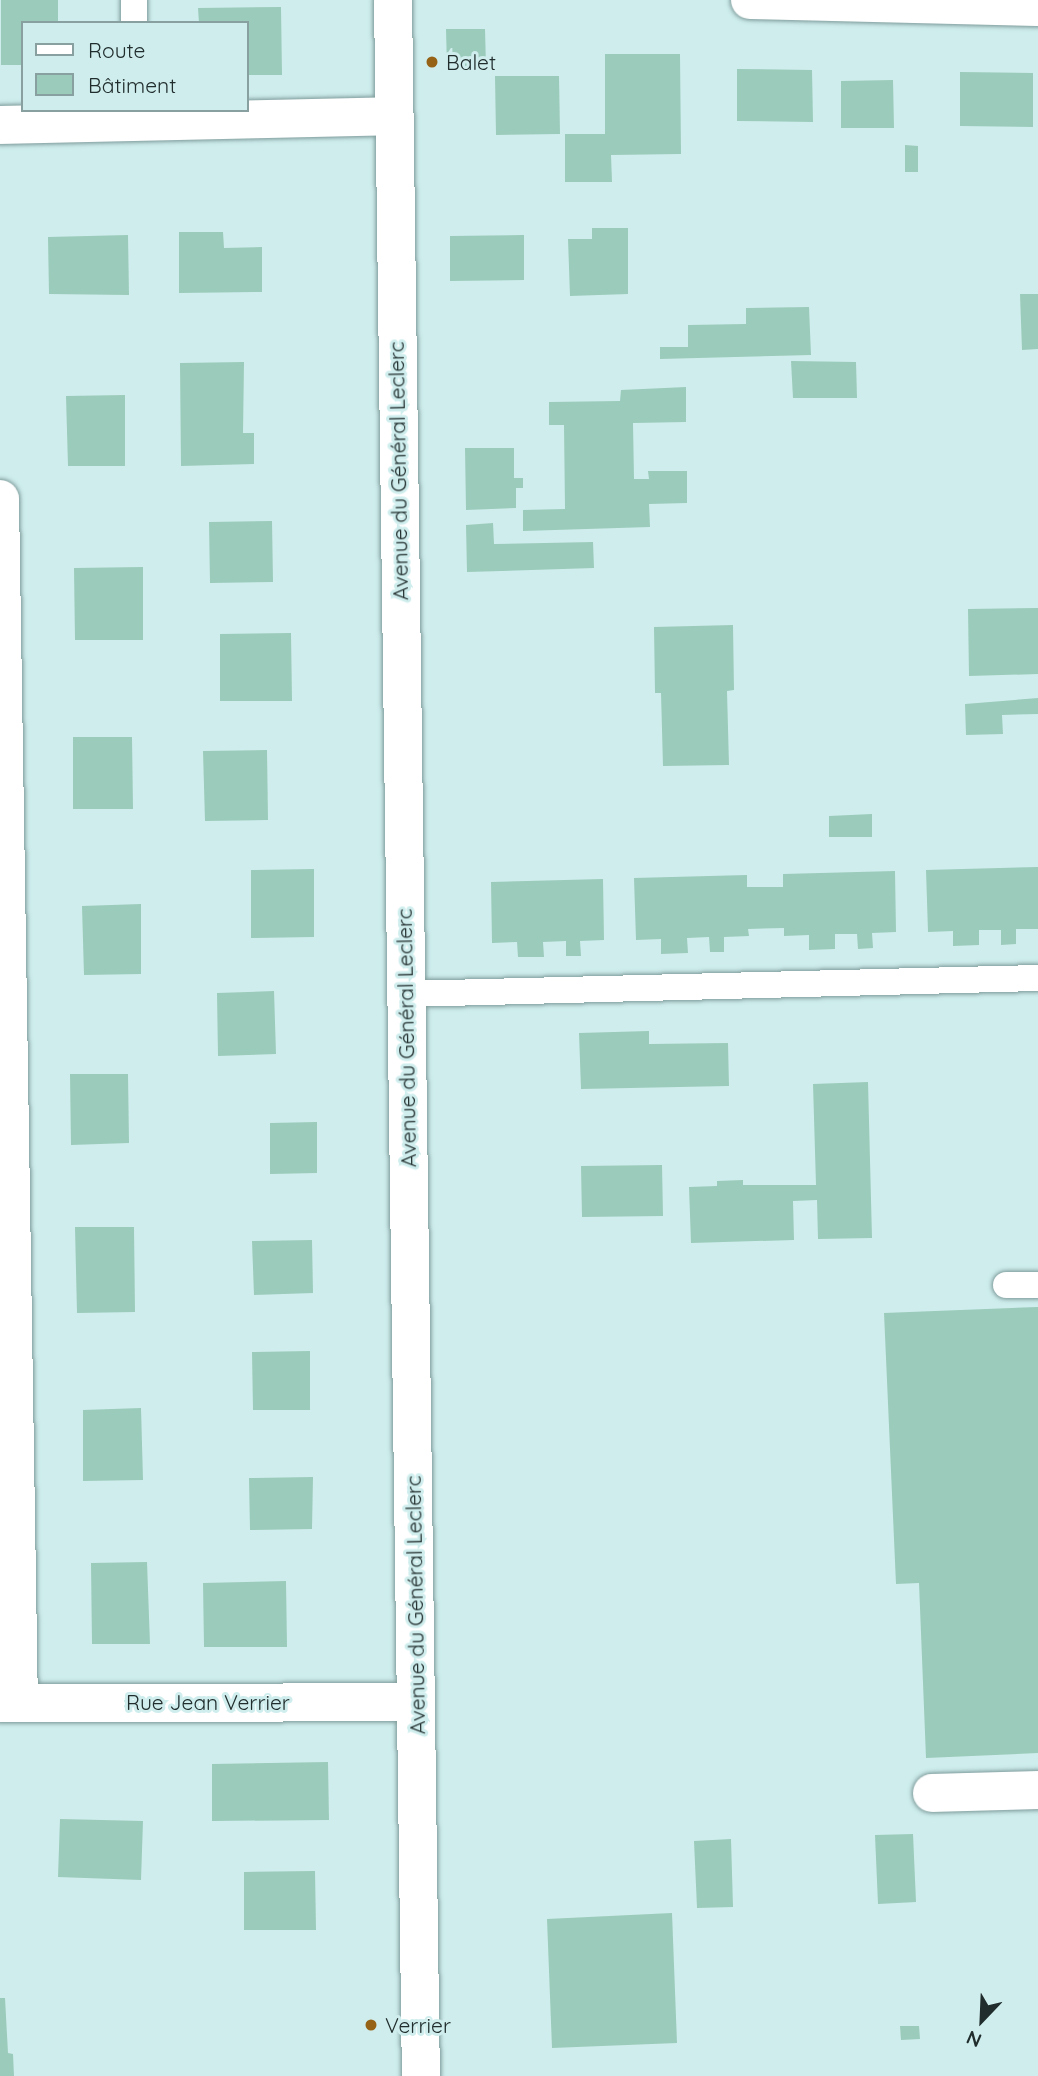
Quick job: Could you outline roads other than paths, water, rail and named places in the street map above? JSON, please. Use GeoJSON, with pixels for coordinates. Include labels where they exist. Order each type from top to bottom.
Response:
{"type":"FeatureCollection","features":[{"type":"Feature","properties":{"kind":"street","name":"Avenue du Général Leclerc"},"geometry":{"type":"LineString","coordinates":[[393,0],[422,2076]]}},
{"type":"Feature","properties":{"kind":"street"},"geometry":{"type":"LineString","coordinates":[[750,0],[1038,7]]}},
{"type":"Feature","properties":{"kind":"street"},"geometry":{"type":"LineString","coordinates":[[0,125],[134,116],[394,116]]}},
{"type":"Feature","properties":{"kind":"street"},"geometry":{"type":"LineString","coordinates":[[0,499],[10,1703]]}},
{"type":"Feature","properties":{"kind":"street","name":"Rue Jean Verrier"},"geometry":{"type":"LineString","coordinates":[[10,1703],[416,1702]]}},
{"type":"Feature","properties":{"kind":"street"},"geometry":{"type":"LineString","coordinates":[[932,1793],[1038,1790]]}},
{"type":"Feature","properties":{"kind":"lane"},"geometry":{"type":"LineString","coordinates":[[134,0],[134,21]]}},
{"type":"Feature","properties":{"kind":"lane"},"geometry":{"type":"LineString","coordinates":[[406,994],[1038,978]]}},
{"type":"Feature","properties":{"kind":"lane"},"geometry":{"type":"LineString","coordinates":[[1006,1285],[1038,1285]]}},
{"type":"Feature","properties":{"kind":"place","name":"Balet"},"geometry":{"type":"Point","coordinates":[432,62]}},
{"type":"Feature","properties":{"kind":"place","name":"Verrier"},"geometry":{"type":"Point","coordinates":[371,2025]}}]}
